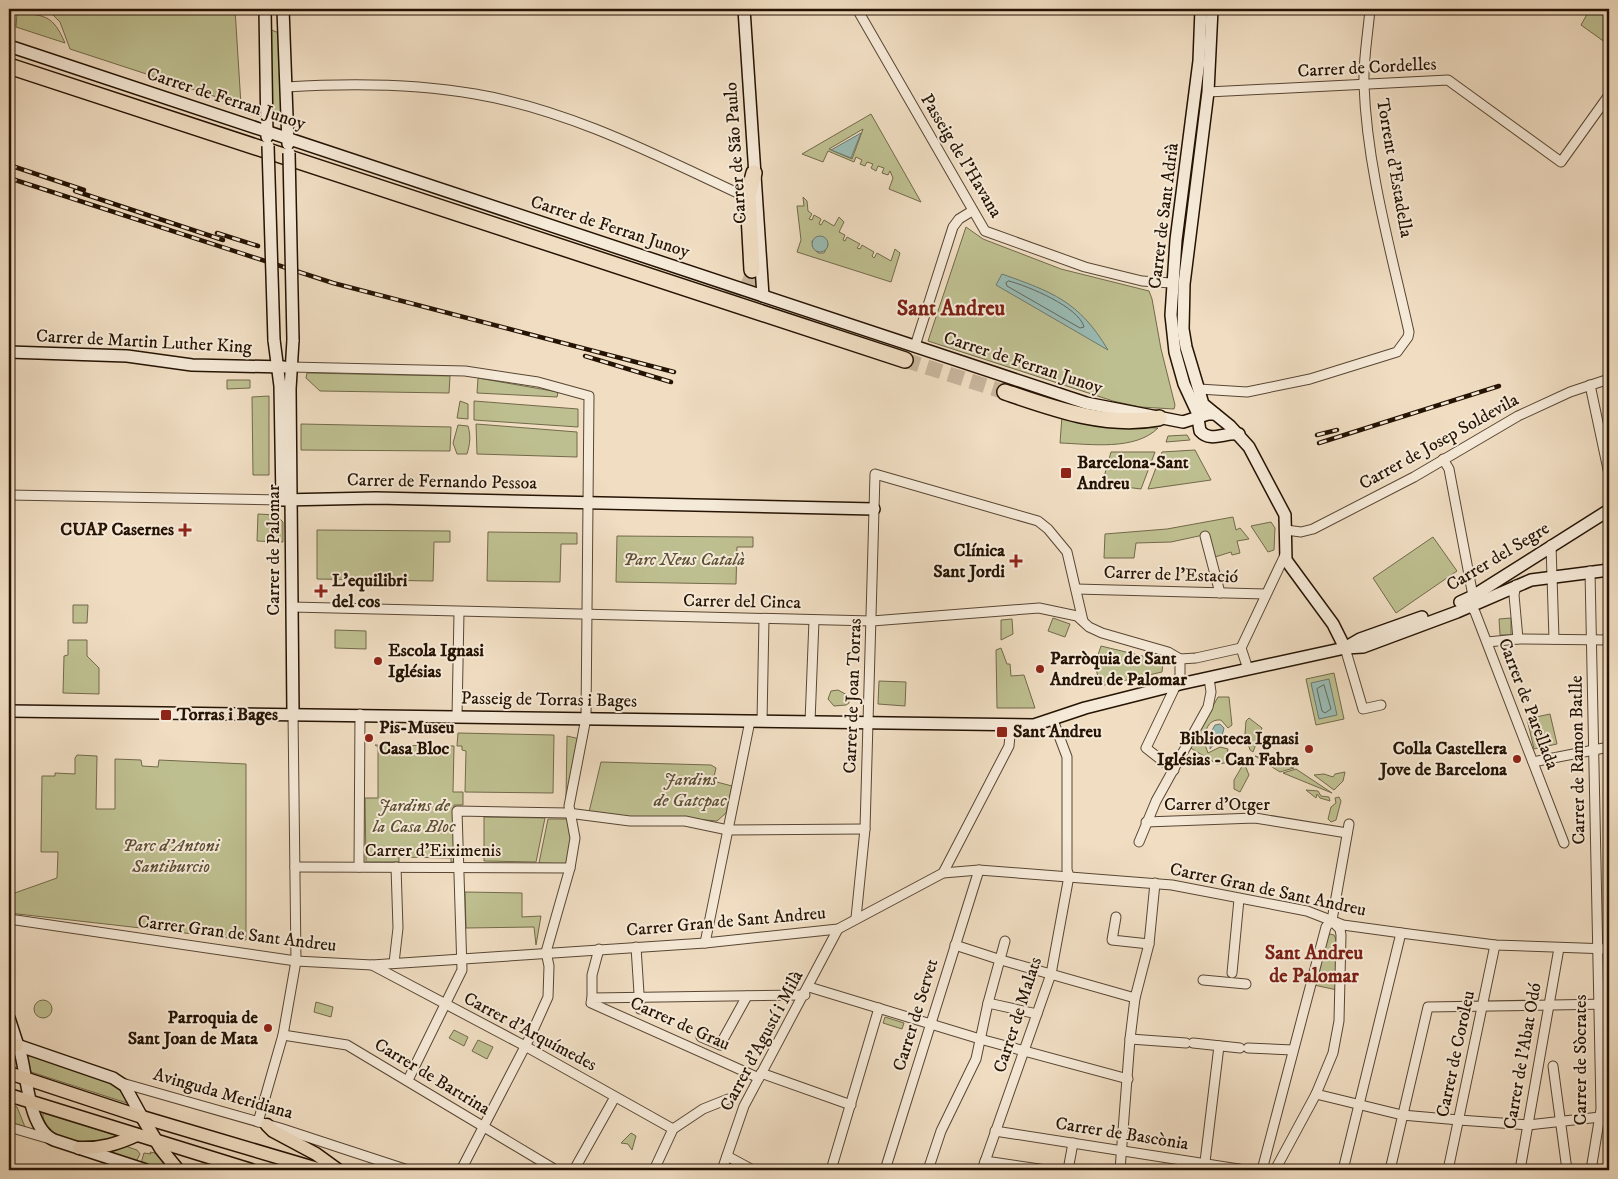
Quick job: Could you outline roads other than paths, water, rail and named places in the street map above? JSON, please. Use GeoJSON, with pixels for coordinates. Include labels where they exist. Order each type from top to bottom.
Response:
{"type":"FeatureCollection","features":[{"type":"Feature","properties":{"kind":"highway"},"geometry":{"type":"LineString","coordinates":[[9,66],[719,295],[905,360]]}},
{"type":"Feature","properties":{"kind":"highway"},"geometry":{"type":"LineString","coordinates":[[752,270],[752,196],[754,173]]}},
{"type":"Feature","properties":{"kind":"highway"},"geometry":{"type":"LineString","coordinates":[[1005,392],[1062,411],[1110,421],[1142,422],[1166,418]]}},
{"type":"Feature","properties":{"kind":"main road"},"geometry":{"type":"LineString","coordinates":[[9,1073],[142,1117],[321,1170]]}},
{"type":"Feature","properties":{"kind":"main road"},"geometry":{"type":"LineString","coordinates":[[9,1095],[156,1141],[224,1167],[251,1170]]}},
{"type":"Feature","properties":{"kind":"main road"},"geometry":{"type":"LineString","coordinates":[[142,1117],[156,1141],[178,1170]]}},
{"type":"Feature","properties":{"kind":"main road"},"geometry":{"type":"LineString","coordinates":[[262,1124],[316,1154],[338,1170]]}},
{"type":"Feature","properties":{"kind":"main road"},"geometry":{"type":"LineString","coordinates":[[79,1148],[99,1148],[117,1144],[137,1135]]}},
{"type":"Feature","properties":{"kind":"street","name":"Carrer de Palomar"},"geometry":{"type":"LineString","coordinates":[[262,1124],[283,1035],[296,961],[292,607],[280,386],[274,340],[265,9]]}},
{"type":"Feature","properties":{"kind":"street","name":"Carrer de Palomar"},"geometry":{"type":"LineString","coordinates":[[283,9],[289,153],[293,340],[286,500]]}},
{"type":"Feature","properties":{"kind":"street","name":"Carrer de São Paulo"},"geometry":{"type":"LineString","coordinates":[[744,9],[754,173]]}},
{"type":"Feature","properties":{"kind":"street","name":"Passeig de l'Havana"},"geometry":{"type":"LineString","coordinates":[[857,9],[984,231],[1023,246],[1110,274],[1171,283]]}},
{"type":"Feature","properties":{"kind":"street","name":"Carrer de Sant Adrià"},"geometry":{"type":"LineString","coordinates":[[1202,9],[1198,76],[1171,283],[1171,315],[1175,352],[1192,404],[1207,419],[1239,434],[1249,447],[1286,519],[1285,554]]}},
{"type":"Feature","properties":{"kind":"street","name":"Carrer de Sant Adrià"},"geometry":{"type":"LineString","coordinates":[[1207,419],[1183,330],[1184,284],[1208,92],[1212,9]]}},
{"type":"Feature","properties":{"kind":"street","name":"Torrent d'Estadella"},"geometry":{"type":"LineString","coordinates":[[1199,389],[1247,392],[1310,379],[1397,352],[1408,337],[1409,332],[1374,173],[1364,83],[1370,9]]}},
{"type":"Feature","properties":{"kind":"street","name":"Carrer de Ferran Junoy"},"geometry":{"type":"LineString","coordinates":[[9,46],[1086,403],[1184,422],[1207,419]]}},
{"type":"Feature","properties":{"kind":"street","name":"Carrer de Cordelles"},"geometry":{"type":"LineString","coordinates":[[1208,92],[1448,80],[1561,162],[1609,95]]}},
{"type":"Feature","properties":{"kind":"street"},"geometry":{"type":"LineString","coordinates":[[286,87],[332,84],[399,85],[450,90],[501,100],[556,115],[622,139],[744,196],[752,196]]}},
{"type":"Feature","properties":{"kind":"street","name":"Carrer de São Paulo"},"geometry":{"type":"LineString","coordinates":[[752,196],[763,296]]}},
{"type":"Feature","properties":{"kind":"street"},"geometry":{"type":"LineString","coordinates":[[915,346],[953,227],[959,219],[972,211]]}},
{"type":"Feature","properties":{"kind":"street"},"geometry":{"type":"LineString","coordinates":[[1171,283],[1184,284]]}},
{"type":"Feature","properties":{"kind":"street","name":"Carrer de Martin Luther King"},"geometry":{"type":"LineString","coordinates":[[9,352],[127,356],[192,365],[291,367]]}},
{"type":"Feature","properties":{"kind":"street"},"geometry":{"type":"LineString","coordinates":[[291,367],[465,371],[538,382],[590,396],[586,718],[568,813],[574,827],[575,838],[570,868],[546,952],[549,966],[548,997],[461,1170]]}},
{"type":"Feature","properties":{"kind":"street","name":"Carrer de Josep Soldevila"},"geometry":{"type":"LineString","coordinates":[[1286,530],[1301,532],[1313,529],[1414,477],[1518,416],[1552,400],[1609,379]]}},
{"type":"Feature","properties":{"kind":"street"},"geometry":{"type":"LineString","coordinates":[[1590,386],[1609,474]]}},
{"type":"Feature","properties":{"kind":"street"},"geometry":{"type":"LineString","coordinates":[[1166,418],[1188,412],[1192,404]]}},
{"type":"Feature","properties":{"kind":"street"},"geometry":{"type":"LineString","coordinates":[[1222,434],[1207,419],[1200,431],[1208,437],[1215,438],[1222,434],[1239,434]]}},
{"type":"Feature","properties":{"kind":"street","name":"Carrer de Parellada"},"geometry":{"type":"LineString","coordinates":[[1443,459],[1449,469],[1473,602],[1564,842]]}},
{"type":"Feature","properties":{"kind":"street","name":"Carrer de Joan Torras"},"geometry":{"type":"LineString","coordinates":[[856,918],[865,829],[875,474],[1038,521],[1048,529],[1067,552],[1076,589]]}},
{"type":"Feature","properties":{"kind":"street","name":"Carrer de Fernando Pessoa"},"geometry":{"type":"LineString","coordinates":[[9,495],[286,500],[319,498],[589,502],[874,509]]}},
{"type":"Feature","properties":{"kind":"street","name":"Carrer del Segre"},"geometry":{"type":"LineString","coordinates":[[1085,708],[1178,684],[1345,648],[1360,639],[1473,602],[1551,545],[1609,510]]}},
{"type":"Feature","properties":{"kind":"street"},"geometry":{"type":"LineString","coordinates":[[1205,536],[1220,593]]}},
{"type":"Feature","properties":{"kind":"street"},"geometry":{"type":"LineString","coordinates":[[1551,545],[1554,639]]}},
{"type":"Feature","properties":{"kind":"street"},"geometry":{"type":"LineString","coordinates":[[1248,669],[1241,648],[1285,554]]}},
{"type":"Feature","properties":{"kind":"street"},"geometry":{"type":"LineString","coordinates":[[1285,554],[1288,564],[1333,624],[1345,648],[1364,711],[1381,705]]}},
{"type":"Feature","properties":{"kind":"street"},"geometry":{"type":"LineString","coordinates":[[1473,602],[1516,586],[1552,576],[1609,570]]}},
{"type":"Feature","properties":{"kind":"street","name":"Carrer de Ramon Batlle"},"geometry":{"type":"LineString","coordinates":[[1590,571],[1595,749],[1596,949]]}},
{"type":"Feature","properties":{"kind":"street"},"geometry":{"type":"LineString","coordinates":[[1516,586],[1514,595],[1518,639]]}},
{"type":"Feature","properties":{"kind":"street"},"geometry":{"type":"LineString","coordinates":[[1076,589],[1083,621]]}},
{"type":"Feature","properties":{"kind":"street","name":"Carrer de l'Estació"},"geometry":{"type":"LineString","coordinates":[[1076,589],[1265,594]]}},
{"type":"Feature","properties":{"kind":"street","name":"Carrer del Cinca"},"geometry":{"type":"LineString","coordinates":[[292,607],[814,620],[872,620],[1039,608],[1068,613],[1102,633],[1168,652],[1180,659]]}},
{"type":"Feature","properties":{"kind":"street"},"geometry":{"type":"LineString","coordinates":[[457,716],[459,612]]}},
{"type":"Feature","properties":{"kind":"street"},"geometry":{"type":"LineString","coordinates":[[762,721],[764,619]]}},
{"type":"Feature","properties":{"kind":"street"},"geometry":{"type":"LineString","coordinates":[[810,722],[814,620]]}},
{"type":"Feature","properties":{"kind":"street"},"geometry":{"type":"LineString","coordinates":[[1487,642],[1518,639],[1609,640]]}},
{"type":"Feature","properties":{"kind":"street"},"geometry":{"type":"LineString","coordinates":[[1174,770],[1146,748],[1178,684],[1180,659],[1196,658],[1241,648]]}},
{"type":"Feature","properties":{"kind":"street"},"geometry":{"type":"LineString","coordinates":[[1139,842],[1146,822],[1208,707],[1211,692],[1209,678]]}},
{"type":"Feature","properties":{"kind":"street","name":"Passeig de Torras i Bages"},"geometry":{"type":"LineString","coordinates":[[9,711],[293,713],[1034,725],[1085,708]]}},
{"type":"Feature","properties":{"kind":"street"},"geometry":{"type":"LineString","coordinates":[[359,867],[360,714]]}},
{"type":"Feature","properties":{"kind":"street","name":"Carrer de Malats"},"geometry":{"type":"LineString","coordinates":[[982,1170],[1051,974],[1069,876],[1067,870],[1067,757],[1052,720]]}},
{"type":"Feature","properties":{"kind":"street"},"geometry":{"type":"LineString","coordinates":[[705,943],[750,721]]}},
{"type":"Feature","properties":{"kind":"street"},"geometry":{"type":"LineString","coordinates":[[943,874],[1009,746],[1011,725]]}},
{"type":"Feature","properties":{"kind":"street"},"geometry":{"type":"LineString","coordinates":[[1533,762],[1609,746]]}},
{"type":"Feature","properties":{"kind":"street"},"geometry":{"type":"LineString","coordinates":[[408,1080],[462,970],[457,811],[568,813],[630,821],[685,821],[728,830],[865,829]]}},
{"type":"Feature","properties":{"kind":"street","name":"Carrer d'Otger"},"geometry":{"type":"LineString","coordinates":[[1146,822],[1255,818],[1348,828],[1332,920]]}},
{"type":"Feature","properties":{"kind":"street","name":"Carrer d'Eiximenis"},"geometry":{"type":"LineString","coordinates":[[295,867],[570,868]]}},
{"type":"Feature","properties":{"kind":"street"},"geometry":{"type":"LineString","coordinates":[[394,962],[398,928],[396,867]]}},
{"type":"Feature","properties":{"kind":"street","name":"Carrer Gran de Sant Andreu"},"geometry":{"type":"LineString","coordinates":[[9,919],[296,961],[372,965],[394,962],[705,943],[838,928],[943,874],[979,870],[1155,884],[1307,911],[1343,925],[1495,945],[1609,949]]}},
{"type":"Feature","properties":{"kind":"street","name":"Carrer de Servet"},"geometry":{"type":"LineString","coordinates":[[885,1170],[979,870]]}},
{"type":"Feature","properties":{"kind":"street"},"geometry":{"type":"LineString","coordinates":[[1120,1170],[1135,998],[1149,944],[1155,884]]}},
{"type":"Feature","properties":{"kind":"street"},"geometry":{"type":"LineString","coordinates":[[1232,979],[1239,899]]}},
{"type":"Feature","properties":{"kind":"street"},"geometry":{"type":"LineString","coordinates":[[1116,918],[1112,940],[1149,944]]}},
{"type":"Feature","properties":{"kind":"street"},"geometry":{"type":"LineString","coordinates":[[1262,1170],[1326,927],[1332,920],[1340,930],[1341,935],[1339,1021],[1333,1053],[1316,1094],[1275,1170]]}},
{"type":"Feature","properties":{"kind":"street","name":"Carrer d'Agustí i Milà"},"geometry":{"type":"LineString","coordinates":[[722,1170],[738,1119],[760,1075],[807,991],[838,928]]}},
{"type":"Feature","properties":{"kind":"street"},"geometry":{"type":"LineString","coordinates":[[1344,1170],[1401,933]]}},
{"type":"Feature","properties":{"kind":"street"},"geometry":{"type":"LineString","coordinates":[[928,1170],[941,1131],[976,1060],[988,1003],[1005,942]]}},
{"type":"Feature","properties":{"kind":"street"},"geometry":{"type":"LineString","coordinates":[[955,945],[1000,960],[1135,998]]}},
{"type":"Feature","properties":{"kind":"street","name":"Carrer de Coroleu"},"geometry":{"type":"LineString","coordinates":[[1448,1170],[1495,945]]}},
{"type":"Feature","properties":{"kind":"street"},"geometry":{"type":"LineString","coordinates":[[636,947],[640,1009]]}},
{"type":"Feature","properties":{"kind":"street","name":"Carrer de l'Abat Odó"},"geometry":{"type":"LineString","coordinates":[[1520,1170],[1558,948]]}},
{"type":"Feature","properties":{"kind":"street"},"geometry":{"type":"LineString","coordinates":[[592,998],[592,975],[599,949]]}},
{"type":"Feature","properties":{"kind":"street","name":"Carrer de Sòcrates"},"geometry":{"type":"LineString","coordinates":[[1592,1170],[1605,1116],[1596,949]]}},
{"type":"Feature","properties":{"kind":"street","name":"Carrer d'Arquímedes"},"geometry":{"type":"LineString","coordinates":[[372,965],[525,1046],[673,1129]]}},
{"type":"Feature","properties":{"kind":"street"},"geometry":{"type":"LineString","coordinates":[[1203,980],[1232,979],[1246,984]]}},
{"type":"Feature","properties":{"kind":"street","name":"Carrer de Grau"},"geometry":{"type":"LineString","coordinates":[[851,1105],[760,1075],[592,1002],[592,998],[747,996],[807,991],[879,1008],[980,1040],[1128,1079]]}},
{"type":"Feature","properties":{"kind":"street"},"geometry":{"type":"LineString","coordinates":[[701,1037],[720,1045],[747,996]]}},
{"type":"Feature","properties":{"kind":"street"},"geometry":{"type":"LineString","coordinates":[[988,1003],[1037,1014]]}},
{"type":"Feature","properties":{"kind":"street"},"geometry":{"type":"LineString","coordinates":[[1390,1170],[1428,1007],[1609,1004]]}},
{"type":"Feature","properties":{"kind":"street"},"geometry":{"type":"LineString","coordinates":[[831,1170],[879,1008]]}},
{"type":"Feature","properties":{"kind":"street"},"geometry":{"type":"LineString","coordinates":[[9,1018],[18,1046],[31,1102],[42,1129],[50,1139]]}},
{"type":"Feature","properties":{"kind":"street","name":"Carrer de Bartrina"},"geometry":{"type":"LineString","coordinates":[[283,1035],[347,1045],[556,1170]]}},
{"type":"Feature","properties":{"kind":"street"},"geometry":{"type":"LineString","coordinates":[[1130,1039],[1293,1050]]}},
{"type":"Feature","properties":{"kind":"street","name":"Avinguda Meridiana"},"geometry":{"type":"LineString","coordinates":[[18,1046],[97,1071],[122,1083],[262,1124],[408,1170]]}},
{"type":"Feature","properties":{"kind":"street"},"geometry":{"type":"LineString","coordinates":[[1205,1167],[1219,1046]]}},
{"type":"Feature","properties":{"kind":"street"},"geometry":{"type":"LineString","coordinates":[[1553,1066],[1567,1170]]}},
{"type":"Feature","properties":{"kind":"street"},"geometry":{"type":"LineString","coordinates":[[122,1083],[142,1117]]}},
{"type":"Feature","properties":{"kind":"street"},"geometry":{"type":"LineString","coordinates":[[1316,1094],[1402,1115],[1459,1120],[1528,1125],[1605,1116]]}},
{"type":"Feature","properties":{"kind":"street"},"geometry":{"type":"LineString","coordinates":[[574,1170],[615,1097]]}},
{"type":"Feature","properties":{"kind":"street"},"geometry":{"type":"LineString","coordinates":[[654,1170],[673,1129],[702,1109],[728,1099]]}},
{"type":"Feature","properties":{"kind":"street"},"geometry":{"type":"LineString","coordinates":[[9,1126],[146,1170]]}},
{"type":"Feature","properties":{"kind":"street","name":"Carrer de Bascònia"},"geometry":{"type":"LineString","coordinates":[[995,1131],[1123,1151],[1205,1167],[1245,1170]]}},
{"type":"Feature","properties":{"kind":"street"},"geometry":{"type":"LineString","coordinates":[[1068,1170],[1073,1143]]}},
{"type":"Feature","properties":{"kind":"street"},"geometry":{"type":"LineString","coordinates":[[726,1156],[753,1170]]}},
{"type":"Feature","properties":{"kind":"street"},"geometry":{"type":"LineString","coordinates":[[985,1161],[1046,1170]]}},
{"type":"Feature","properties":{"kind":"water"},"geometry":{"type":"Polygon","coordinates":[[[861,133],[851,158],[831,150],[861,133]]]}},
{"type":"Feature","properties":{"kind":"water"},"geometry":{"type":"Polygon","coordinates":[[[817,236],[823,236],[828,241],[826,250],[817,252],[812,247],[812,241],[817,236]]]}},
{"type":"Feature","properties":{"kind":"water"},"geometry":{"type":"Polygon","coordinates":[[[1002,274],[1063,300],[1086,320],[1108,350],[996,285],[1002,274]]]}},
{"type":"Feature","properties":{"kind":"water"},"geometry":{"type":"Polygon","coordinates":[[[1329,679],[1337,715],[1319,719],[1311,683],[1329,679]]]}},
{"type":"Feature","properties":{"kind":"water"},"geometry":{"type":"Polygon","coordinates":[[[1220,724],[1224,728],[1222,736],[1210,749],[1210,734],[1215,725],[1220,724]]]}},
{"type":"Feature","properties":{"kind":"tunnel"},"geometry":{"type":"LineString","coordinates":[[725,295],[741,292],[748,285],[752,270]]}},
{"type":"Feature","properties":{"kind":"tunnel"},"geometry":{"type":"LineString","coordinates":[[905,360],[1005,392]]}},
{"type":"Feature","properties":{"kind":"railway"},"geometry":{"type":"LineString","coordinates":[[9,165],[84,190]]}},
{"type":"Feature","properties":{"kind":"railway"},"geometry":{"type":"LineString","coordinates":[[9,178],[333,283],[674,372]]}},
{"type":"Feature","properties":{"kind":"railway"},"geometry":{"type":"LineString","coordinates":[[75,191],[223,240]]}},
{"type":"Feature","properties":{"kind":"railway"},"geometry":{"type":"LineString","coordinates":[[217,233],[258,246]]}},
{"type":"Feature","properties":{"kind":"railway"},"geometry":{"type":"LineString","coordinates":[[585,356],[671,382]]}},
{"type":"Feature","properties":{"kind":"railway"},"geometry":{"type":"LineString","coordinates":[[1319,443],[1499,386]]}},
{"type":"Feature","properties":{"kind":"railway"},"geometry":{"type":"LineString","coordinates":[[1317,435],[1337,430]]}},
{"type":"Feature","properties":{"kind":"place","name":"Barcelona-Sant Andreu"},"geometry":{"type":"Point","coordinates":[1066,473]}},
{"type":"Feature","properties":{"kind":"place","name":"CUAP Casernes"},"geometry":{"type":"Point","coordinates":[185,530]}},
{"type":"Feature","properties":{"kind":"place","name":"Clínica Sant Jordi"},"geometry":{"type":"Point","coordinates":[1016,561]}},
{"type":"Feature","properties":{"kind":"place","name":"L'equilibri del cos"},"geometry":{"type":"Point","coordinates":[321,591]}},
{"type":"Feature","properties":{"kind":"place","name":"Escola Ignasi Iglésias"},"geometry":{"type":"Point","coordinates":[378,661]}},
{"type":"Feature","properties":{"kind":"place","name":"Parròquia de Sant Andreu de Palomar"},"geometry":{"type":"Point","coordinates":[1040,669]}},
{"type":"Feature","properties":{"kind":"place","name":"Torras i Bages"},"geometry":{"type":"Point","coordinates":[166,715]}},
{"type":"Feature","properties":{"kind":"place","name":"Sant Andreu"},"geometry":{"type":"Point","coordinates":[1002,732]}},
{"type":"Feature","properties":{"kind":"place","name":"Pis-Museu Casa Bloc"},"geometry":{"type":"Point","coordinates":[369,738]}},
{"type":"Feature","properties":{"kind":"place","name":"Biblioteca Ignasi Iglésias - Can Fabra"},"geometry":{"type":"Point","coordinates":[1309,749]}},
{"type":"Feature","properties":{"kind":"place","name":"Colla Castellera Jove de Barcelona"},"geometry":{"type":"Point","coordinates":[1517,759]}},
{"type":"Feature","properties":{"kind":"place","name":"Parroquia de Sant Joan de Mata"},"geometry":{"type":"Point","coordinates":[268,1028]}},
{"type":"Feature","properties":{"kind":"district","name":"Sant Andreu"},"geometry":{"type":"Point","coordinates":[951,308]}},
{"type":"Feature","properties":{"kind":"district","name":"Sant Andreu de Palomar"},"geometry":{"type":"Point","coordinates":[1314,964]}},
{"type":"Feature","properties":{"kind":"park label","name":"Parc Neus Català"},"geometry":{"type":"Point","coordinates":[684,560]}},
{"type":"Feature","properties":{"kind":"park label","name":"Jardins de Gatcpac"},"geometry":{"type":"Point","coordinates":[690,790]}},
{"type":"Feature","properties":{"kind":"park label","name":"Jardins de la Casa Bloc"},"geometry":{"type":"Point","coordinates":[414,816]}},
{"type":"Feature","properties":{"kind":"park label","name":"Parc d'Antoni Santiburcio"},"geometry":{"type":"Point","coordinates":[171,856]}}]}
